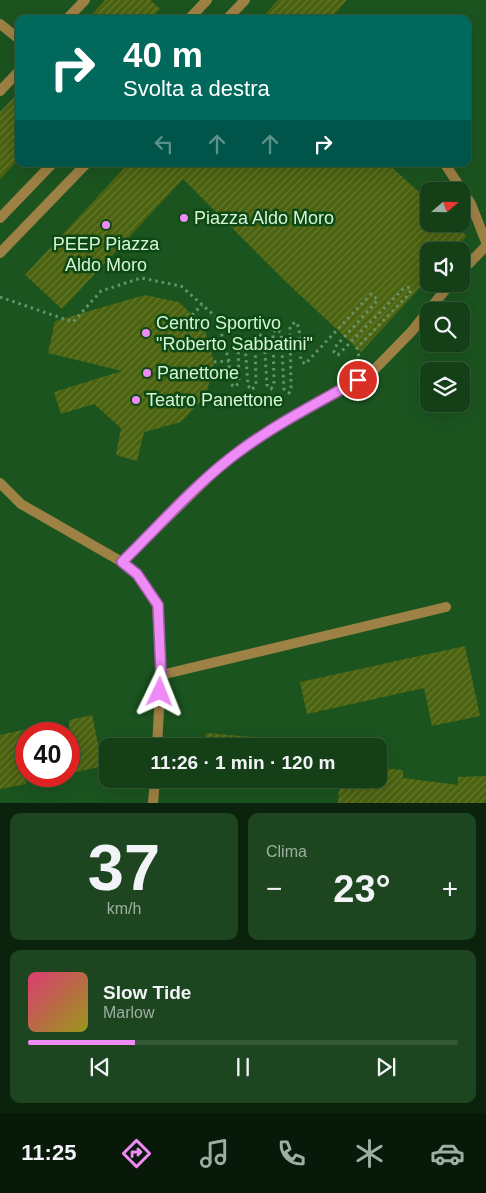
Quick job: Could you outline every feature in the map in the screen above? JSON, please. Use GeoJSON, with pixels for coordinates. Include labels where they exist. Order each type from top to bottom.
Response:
{"type":"FeatureCollection","features":[{"type":"Feature","properties":{"kind":"street"},"geometry":{"type":"LineString","coordinates":[[71,15],[85,0]]}},
{"type":"Feature","properties":{"kind":"street"},"geometry":{"type":"LineString","coordinates":[[193,15],[207,0]]}},
{"type":"Feature","properties":{"kind":"street"},"geometry":{"type":"LineString","coordinates":[[231,15],[245,0]]}},
{"type":"Feature","properties":{"kind":"street"},"geometry":{"type":"LineString","coordinates":[[0,24],[15,36]]}},
{"type":"Feature","properties":{"kind":"street"},"geometry":{"type":"LineString","coordinates":[[0,91],[15,75]]}},
{"type":"Feature","properties":{"kind":"street"},"geometry":{"type":"LineString","coordinates":[[0,218],[49,167]]}},
{"type":"Feature","properties":{"kind":"street"},"geometry":{"type":"LineString","coordinates":[[0,253],[83,167]]}},
{"type":"Feature","properties":{"kind":"street"},"geometry":{"type":"LineString","coordinates":[[448,167],[471,204],[486,242]]}},
{"type":"Feature","properties":{"kind":"street"},"geometry":{"type":"LineString","coordinates":[[470,263],[486,246]]}},
{"type":"Feature","properties":{"kind":"street"},"geometry":{"type":"LineString","coordinates":[[122,562],[211,475],[240,450],[298,413],[374,371],[412,331],[444,292]]}},
{"type":"Feature","properties":{"kind":"street"},"geometry":{"type":"LineString","coordinates":[[0,483],[21,504],[122,562],[137,574],[158,605],[161,674],[157,738]]}},
{"type":"Feature","properties":{"kind":"street"},"geometry":{"type":"LineString","coordinates":[[161,674],[446,607]]}},
{"type":"Feature","properties":{"kind":"street"},"geometry":{"type":"LineString","coordinates":[[153,803],[154,788]]}},
{"type":"Feature","properties":{"kind":"path"},"geometry":{"type":"LineString","coordinates":[[0,297],[73,322],[101,291],[141,278],[181,286],[217,318],[229,360],[230,383],[234,388],[239,383],[238,342],[241,339],[245,344],[248,386],[252,390],[256,384],[255,338],[259,334],[264,338],[266,385],[271,389],[274,384],[273,332],[277,329],[281,333],[284,389],[288,393],[291,388],[290,327],[295,322],[299,327],[301,360],[305,364],[372,294],[378,300],[335,347],[334,352],[338,355],[404,288],[410,287],[410,293],[357,348],[359,357],[363,358]]}},
{"type":"Feature","properties":{"kind":"path"},"geometry":{"type":"LineString","coordinates":[[192,315],[202,305]]}},
{"type":"Feature","properties":{"kind":"path"},"geometry":{"type":"LineString","coordinates":[[214,362],[229,360]]}},
{"type":"Feature","properties":{"kind":"building"},"geometry":{"type":"Polygon","coordinates":[[[105,0],[150,0],[160,9],[154,15],[92,15],[105,0]]]}},
{"type":"Feature","properties":{"kind":"building"},"geometry":{"type":"Polygon","coordinates":[[[278,0],[347,0],[334,15],[265,15],[278,0]]]}},
{"type":"Feature","properties":{"kind":"building"},"geometry":{"type":"Polygon","coordinates":[[[15,96],[15,163],[0,179],[0,112],[15,96]]]}},
{"type":"Feature","properties":{"kind":"building"},"geometry":{"type":"Polygon","coordinates":[[[125,167],[391,167],[420,193],[420,232],[462,232],[467,236],[461,242],[420,242],[420,288],[361,352],[284,280],[183,179],[62,309],[25,275],[125,167]]]}},
{"type":"Feature","properties":{"kind":"building","name":"Panettone"},"geometry":{"type":"Polygon","coordinates":[[[145,295],[179,302],[204,327],[214,362],[206,396],[181,422],[144,432],[137,461],[116,455],[121,428],[94,404],[61,414],[54,392],[122,371],[48,353],[55,321],[145,295]]]}},
{"type":"Feature","properties":{"kind":"building"},"geometry":{"type":"Polygon","coordinates":[[[465,646],[480,716],[432,726],[424,688],[307,714],[300,682],[465,646]]]}},
{"type":"Feature","properties":{"kind":"building"},"geometry":{"type":"Polygon","coordinates":[[[92,715],[99,747],[99,767],[80,771],[80,722],[69,722],[69,720],[92,715]]]}},
{"type":"Feature","properties":{"kind":"building"},"geometry":{"type":"Polygon","coordinates":[[[15,732],[15,786],[0,789],[0,735],[15,732]]]}},
{"type":"Feature","properties":{"kind":"building"},"geometry":{"type":"Polygon","coordinates":[[[206,733],[264,738],[206,738],[206,733]]]}},
{"type":"Feature","properties":{"kind":"building"},"geometry":{"type":"Polygon","coordinates":[[[387,769],[403,770],[403,778],[458,785],[458,777],[486,776],[486,803],[338,803],[339,788],[387,788],[387,769]]]}},
{"type":"Feature","properties":{"kind":"place","name":"Piazza Aldo Moro"},"geometry":{"type":"Point","coordinates":[184,218]}},
{"type":"Feature","properties":{"kind":"place","name":"PEEP Piazza Aldo Moro"},"geometry":{"type":"Point","coordinates":[106,225]}},
{"type":"Feature","properties":{"kind":"place","name":"Centro Sportivo \"Roberto Sabbatini\""},"geometry":{"type":"Point","coordinates":[146,333]}},
{"type":"Feature","properties":{"kind":"place","name":"Panettone"},"geometry":{"type":"Point","coordinates":[147,373]}},
{"type":"Feature","properties":{"kind":"place","name":"Teatro Panettone"},"geometry":{"type":"Point","coordinates":[136,400]}},
{"type":"Feature","properties":{"kind":"route"},"geometry":{"type":"LineString","coordinates":[[160,692],[158,605],[137,574],[122,562],[211,475],[240,450],[298,413],[358,380]]}}]}
